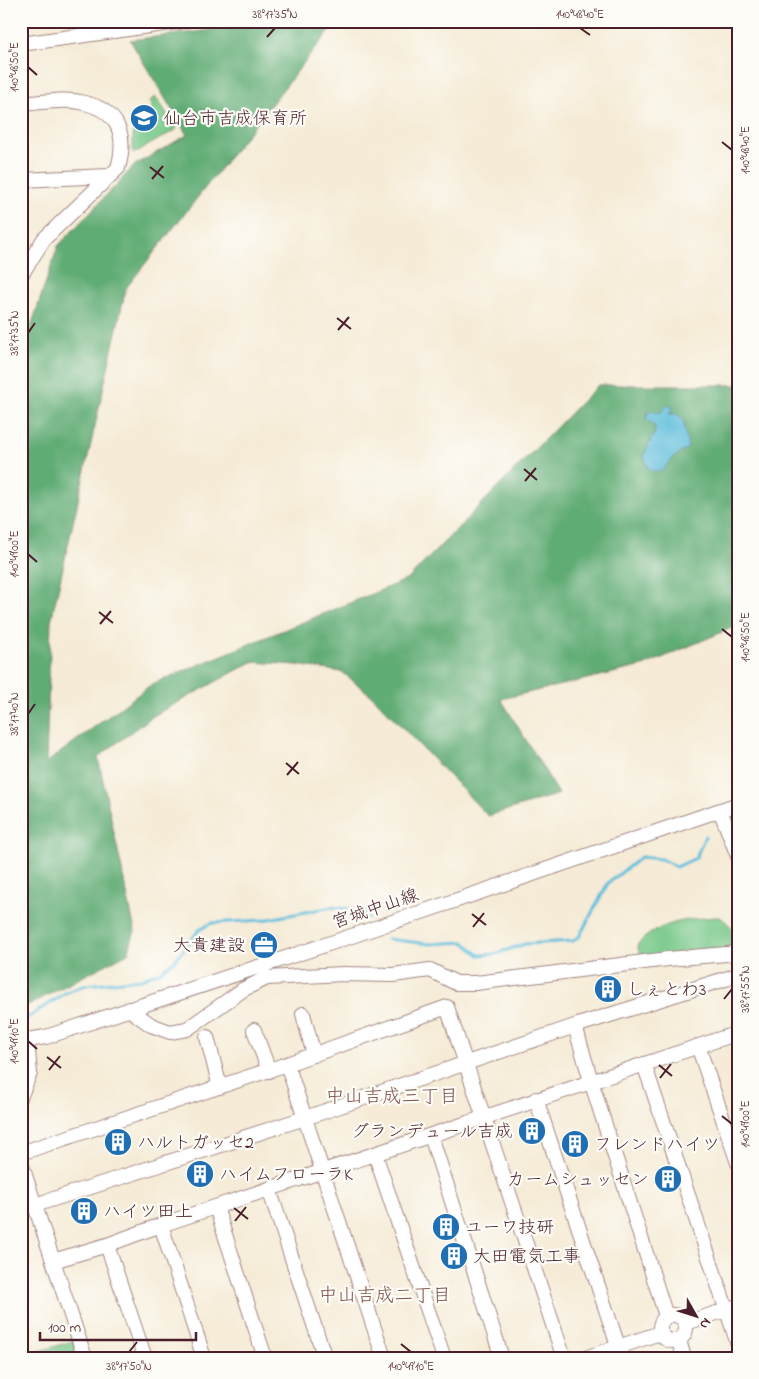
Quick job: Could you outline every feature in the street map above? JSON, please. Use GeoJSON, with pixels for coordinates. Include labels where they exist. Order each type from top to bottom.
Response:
{"type":"FeatureCollection","features":[{"type":"Feature","properties":{"kind":"street"},"geometry":{"type":"LineString","coordinates":[[21,44],[185,21]]}},
{"type":"Feature","properties":{"kind":"street"},"geometry":{"type":"LineString","coordinates":[[21,104],[78,101],[95,107],[113,117],[122,132],[122,153],[118,168],[27,253],[21,275]]}},
{"type":"Feature","properties":{"kind":"street"},"geometry":{"type":"LineString","coordinates":[[21,180],[108,176]]}},
{"type":"Feature","properties":{"kind":"street","name":"宮城中山線"},"geometry":{"type":"LineString","coordinates":[[24,1041],[46,1037],[340,940],[738,804]]}},
{"type":"Feature","properties":{"kind":"street"},"geometry":{"type":"LineString","coordinates":[[720,810],[738,856]]}},
{"type":"Feature","properties":{"kind":"street"},"geometry":{"type":"LineString","coordinates":[[129,1009],[151,1025],[170,1032],[181,1031],[197,1023],[244,989],[267,978],[343,974],[393,975],[430,970],[456,983],[476,983],[668,959],[738,953]]}},
{"type":"Feature","properties":{"kind":"street"},"geometry":{"type":"LineString","coordinates":[[35,1205],[305,1118],[575,1026],[738,975]]}},
{"type":"Feature","properties":{"kind":"street"},"geometry":{"type":"LineString","coordinates":[[21,1153],[288,1064],[447,1007],[564,1358]]}},
{"type":"Feature","properties":{"kind":"street"},"geometry":{"type":"LineString","coordinates":[[303,1014],[314,1055]]}},
{"type":"Feature","properties":{"kind":"street"},"geometry":{"type":"LineString","coordinates":[[575,1026],[666,1316]]}},
{"type":"Feature","properties":{"kind":"street"},"geometry":{"type":"LineString","coordinates":[[254,1030],[269,1070]]}},
{"type":"Feature","properties":{"kind":"street"},"geometry":{"type":"LineString","coordinates":[[53,1261],[107,1246],[161,1225],[738,1033]]}},
{"type":"Feature","properties":{"kind":"street"},"geometry":{"type":"LineString","coordinates":[[207,1037],[220,1087]]}},
{"type":"Feature","properties":{"kind":"street"},"geometry":{"type":"LineString","coordinates":[[21,1095],[30,1073],[24,1041]]}},
{"type":"Feature","properties":{"kind":"street"},"geometry":{"type":"LineString","coordinates":[[698,1046],[738,1162]]}},
{"type":"Feature","properties":{"kind":"street"},"geometry":{"type":"LineString","coordinates":[[288,1064],[384,1358]]}},
{"type":"Feature","properties":{"kind":"street"},"geometry":{"type":"LineString","coordinates":[[644,1064],[732,1308],[738,1344]]}},
{"type":"Feature","properties":{"kind":"street"},"geometry":{"type":"LineString","coordinates":[[536,1099],[620,1352]]}},
{"type":"Feature","properties":{"kind":"street"},"geometry":{"type":"LineString","coordinates":[[431,1136],[502,1358]]}},
{"type":"Feature","properties":{"kind":"street"},"geometry":{"type":"LineString","coordinates":[[375,1154],[444,1358]]}},
{"type":"Feature","properties":{"kind":"street"},"geometry":{"type":"LineString","coordinates":[[21,1163],[85,1358]]}},
{"type":"Feature","properties":{"kind":"street"},"geometry":{"type":"LineString","coordinates":[[269,1189],[325,1358]]}},
{"type":"Feature","properties":{"kind":"street"},"geometry":{"type":"LineString","coordinates":[[216,1207],[265,1358]]}},
{"type":"Feature","properties":{"kind":"street"},"geometry":{"type":"LineString","coordinates":[[161,1225],[204,1358]]}},
{"type":"Feature","properties":{"kind":"street"},"geometry":{"type":"LineString","coordinates":[[107,1246],[145,1358]]}},
{"type":"Feature","properties":{"kind":"street"},"geometry":{"type":"LineString","coordinates":[[686,1324],[732,1308]]}},
{"type":"Feature","properties":{"kind":"street"},"geometry":{"type":"LineString","coordinates":[[678,1315],[686,1324],[684,1335],[678,1340],[666,1340],[660,1333],[661,1322],[666,1316],[678,1315]]}},
{"type":"Feature","properties":{"kind":"street"},"geometry":{"type":"LineString","coordinates":[[585,1358],[620,1352],[660,1333]]}},
{"type":"Feature","properties":{"kind":"street"},"geometry":{"type":"LineString","coordinates":[[678,1340],[684,1358]]}},
{"type":"Feature","properties":{"kind":"green space"},"geometry":{"type":"Polygon","coordinates":[[[232,21],[337,21],[126,288],[51,621],[46,763],[152,684],[408,579],[598,385],[738,385],[738,628],[734,627],[643,666],[501,699],[559,794],[488,816],[372,696],[342,672],[297,665],[252,662],[153,716],[98,757],[135,931],[128,953],[21,1009],[21,356],[58,246],[135,165],[187,135],[130,40],[226,28],[232,21]]]}},
{"type":"Feature","properties":{"kind":"green space"},"geometry":{"type":"Polygon","coordinates":[[[156,97],[177,129],[133,154],[133,129],[154,113],[149,101],[156,97]]]}},
{"type":"Feature","properties":{"kind":"green space"},"geometry":{"type":"Polygon","coordinates":[[[720,917],[734,930],[738,948],[641,958],[637,945],[654,931],[686,920],[720,917]]]}},
{"type":"Feature","properties":{"kind":"green space"},"geometry":{"type":"Polygon","coordinates":[[[73,1341],[78,1358],[34,1358],[33,1353],[73,1341]]]}},
{"type":"Feature","properties":{"kind":"water"},"geometry":{"type":"Polygon","coordinates":[[[668,404],[673,408],[669,414],[677,414],[683,419],[688,448],[674,457],[661,471],[652,471],[648,468],[644,455],[655,432],[655,426],[646,418],[649,411],[660,413],[668,404]]]}},
{"type":"Feature","properties":{"kind":"waterway"},"geometry":{"type":"LineString","coordinates":[[387,939],[430,944],[464,942],[479,955],[495,954],[525,944],[573,941],[579,937],[608,883],[641,857],[661,859],[676,867],[696,858],[705,836]]}},
{"type":"Feature","properties":{"kind":"waterway"},"geometry":{"type":"LineString","coordinates":[[21,1022],[67,992],[86,985],[141,979],[161,971],[176,959],[199,930],[212,923],[263,920],[332,907],[365,911],[368,918]]}},
{"type":"Feature","properties":{"kind":"place","name":"仙台市吉成保育所"},"geometry":{"type":"Point","coordinates":[144,118]}},
{"type":"Feature","properties":{"kind":"place","name":"大貴建設"},"geometry":{"type":"Point","coordinates":[264,945]}},
{"type":"Feature","properties":{"kind":"place","name":"しぇとわ3"},"geometry":{"type":"Point","coordinates":[608,989]}},
{"type":"Feature","properties":{"kind":"place","name":"グランデュール吉成"},"geometry":{"type":"Point","coordinates":[532,1131]}},
{"type":"Feature","properties":{"kind":"place","name":"ハルトガッセ2"},"geometry":{"type":"Point","coordinates":[118,1142]}},
{"type":"Feature","properties":{"kind":"place","name":"フレンドハイツ"},"geometry":{"type":"Point","coordinates":[575,1144]}},
{"type":"Feature","properties":{"kind":"place","name":"ハイムフローラK"},"geometry":{"type":"Point","coordinates":[200,1174]}},
{"type":"Feature","properties":{"kind":"place","name":"カームシュッセン"},"geometry":{"type":"Point","coordinates":[668,1179]}},
{"type":"Feature","properties":{"kind":"place","name":"ハイツ田上"},"geometry":{"type":"Point","coordinates":[84,1211]}},
{"type":"Feature","properties":{"kind":"place","name":"ユーワ技研"},"geometry":{"type":"Point","coordinates":[446,1227]}},
{"type":"Feature","properties":{"kind":"place","name":"大田電気工事"},"geometry":{"type":"Point","coordinates":[454,1256]}},
{"type":"Feature","properties":{"kind":"district","name":"中山吉成三丁目"},"geometry":{"type":"Point","coordinates":[392,1095]}},
{"type":"Feature","properties":{"kind":"district","name":"中山吉成二丁目"},"geometry":{"type":"Point","coordinates":[385,1294]}}]}
